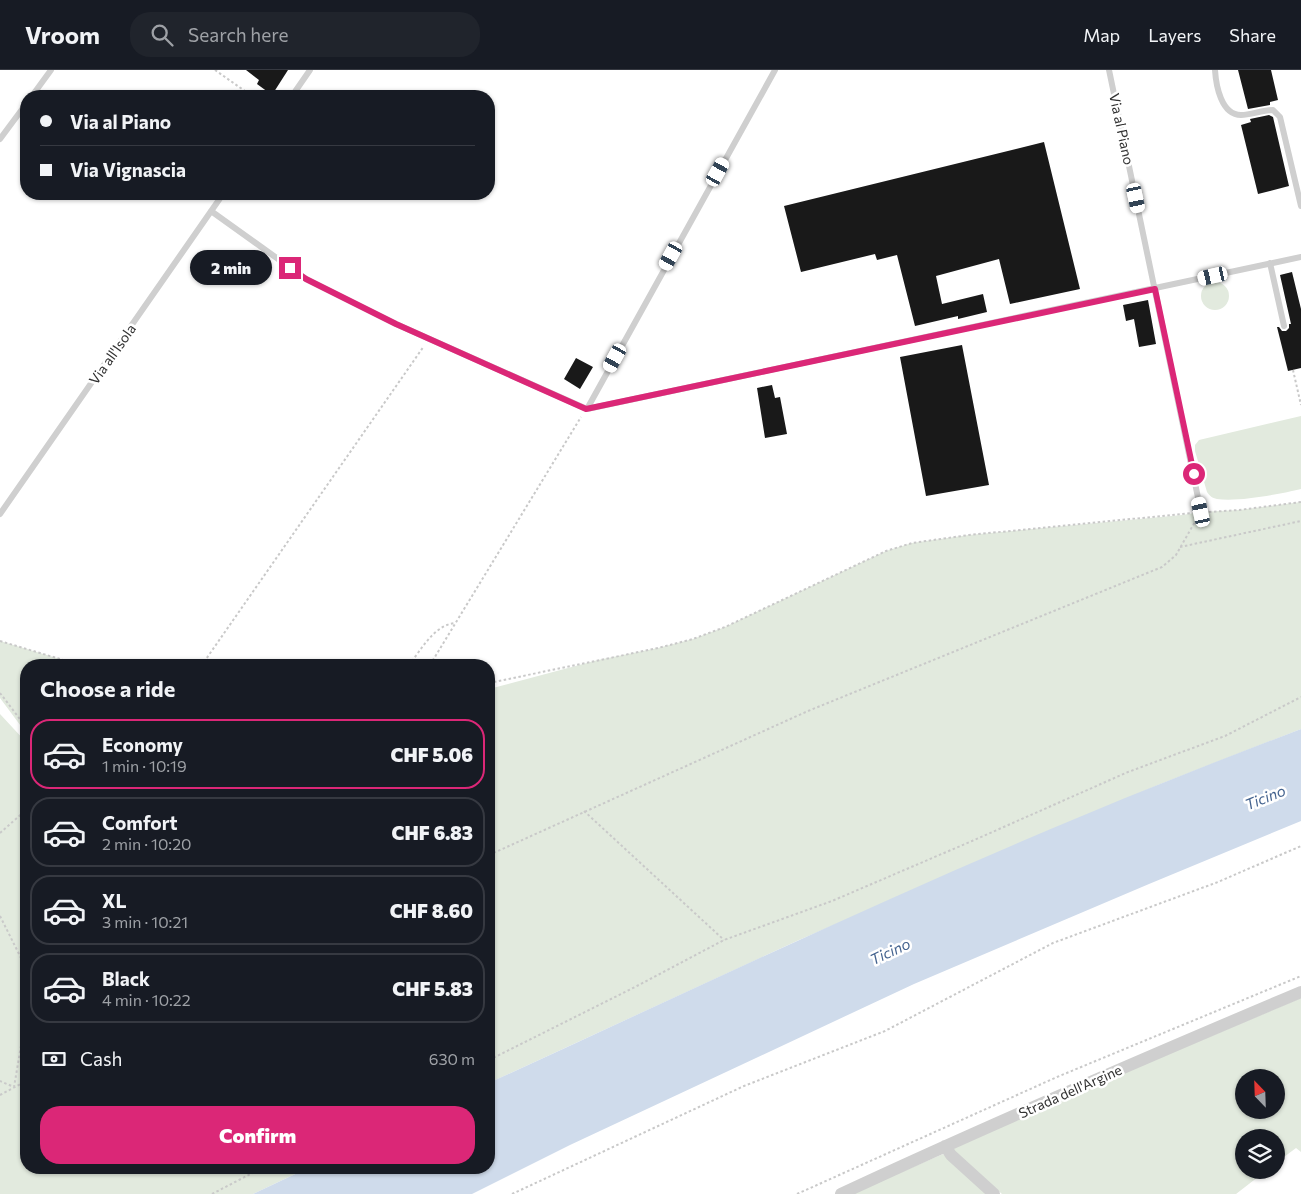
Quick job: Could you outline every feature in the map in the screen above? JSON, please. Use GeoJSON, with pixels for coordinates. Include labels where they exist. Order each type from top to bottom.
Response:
{"type":"FeatureCollection","features":[{"type":"Feature","properties":{"kind":"street","name":"Strada dell'Argine"},"geometry":{"type":"LineString","coordinates":[[842,1194],[945,1146],[1186,1040],[1301,992]]}},
{"type":"Feature","properties":{"kind":"street"},"geometry":{"type":"LineString","coordinates":[[945,1146],[951,1155],[994,1194]]}},
{"type":"Feature","properties":{"kind":"lane"},"geometry":{"type":"LineString","coordinates":[[37,90],[52,70]]}},
{"type":"Feature","properties":{"kind":"lane"},"geometry":{"type":"LineString","coordinates":[[296,90],[310,70]]}},
{"type":"Feature","properties":{"kind":"lane"},"geometry":{"type":"LineString","coordinates":[[586,409],[775,70]]}},
{"type":"Feature","properties":{"kind":"lane","name":"Via al Piano"},"geometry":{"type":"LineString","coordinates":[[1110,70],[1201,512]]}},
{"type":"Feature","properties":{"kind":"lane"},"geometry":{"type":"LineString","coordinates":[[1215,70],[1222,102],[1228,110],[1237,115],[1273,110],[1280,117],[1301,206]]}},
{"type":"Feature","properties":{"kind":"lane"},"geometry":{"type":"LineString","coordinates":[[0,139],[20,112]]}},
{"type":"Feature","properties":{"kind":"lane","name":"Via all'Isola"},"geometry":{"type":"LineString","coordinates":[[0,514],[219,200]]}},
{"type":"Feature","properties":{"kind":"lane"},"geometry":{"type":"LineString","coordinates":[[211,211],[306,279],[428,339],[586,409],[1155,289],[1270,262],[1301,257]]}},
{"type":"Feature","properties":{"kind":"lane"},"geometry":{"type":"LineString","coordinates":[[1270,262],[1284,326]]}},
{"type":"Feature","properties":{"kind":"path"},"geometry":{"type":"LineString","coordinates":[[215,70],[243,90]]}},
{"type":"Feature","properties":{"kind":"path"},"geometry":{"type":"LineString","coordinates":[[206,659],[428,339]]}},
{"type":"Feature","properties":{"kind":"path"},"geometry":{"type":"LineString","coordinates":[[1293,370],[1301,405]]}},
{"type":"Feature","properties":{"kind":"path"},"geometry":{"type":"LineString","coordinates":[[433,659],[586,409]]}},
{"type":"Feature","properties":{"kind":"path"},"geometry":{"type":"LineString","coordinates":[[495,682],[693,639],[725,627],[878,555],[912,543],[970,534],[1239,510],[1301,502]]}},
{"type":"Feature","properties":{"kind":"path"},"geometry":{"type":"LineString","coordinates":[[495,852],[808,711],[1162,567],[1170,561],[1180,547],[1201,512]]}},
{"type":"Feature","properties":{"kind":"path"},"geometry":{"type":"LineString","coordinates":[[1180,547],[1301,521]]}},
{"type":"Feature","properties":{"kind":"path"},"geometry":{"type":"LineString","coordinates":[[414,659],[434,634],[445,625],[455,622]]}},
{"type":"Feature","properties":{"kind":"path"},"geometry":{"type":"LineString","coordinates":[[0,641],[60,659]]}},
{"type":"Feature","properties":{"kind":"path"},"geometry":{"type":"LineString","coordinates":[[0,693],[20,719]]}},
{"type":"Feature","properties":{"kind":"path"},"geometry":{"type":"LineString","coordinates":[[495,1057],[635,988],[724,940],[832,901],[1128,772],[1225,736],[1301,697]]}},
{"type":"Feature","properties":{"kind":"path"},"geometry":{"type":"LineString","coordinates":[[584,811],[724,940]]}},
{"type":"Feature","properties":{"kind":"path"},"geometry":{"type":"LineString","coordinates":[[0,833],[20,815]]}},
{"type":"Feature","properties":{"kind":"path"},"geometry":{"type":"LineString","coordinates":[[512,1194],[744,1086],[885,1031],[1053,943],[1218,882],[1301,846]]}},
{"type":"Feature","properties":{"kind":"path"},"geometry":{"type":"LineString","coordinates":[[0,916],[20,956]]}},
{"type":"Feature","properties":{"kind":"path"},"geometry":{"type":"LineString","coordinates":[[797,1194],[1057,1077],[1301,976]]}},
{"type":"Feature","properties":{"kind":"path"},"geometry":{"type":"LineString","coordinates":[[14,1087],[20,1052]]}},
{"type":"Feature","properties":{"kind":"path"},"geometry":{"type":"LineString","coordinates":[[0,1081],[14,1087]]}},
{"type":"Feature","properties":{"kind":"path"},"geometry":{"type":"LineString","coordinates":[[0,1096],[20,1084]]}},
{"type":"Feature","properties":{"kind":"path"},"geometry":{"type":"LineString","coordinates":[[212,1194],[250,1174]]}},
{"type":"Feature","properties":{"kind":"shaded area"},"geometry":{"type":"Polygon","coordinates":[[[1215,282],[1225,286],[1229,296],[1225,306],[1215,310],[1205,306],[1201,296],[1205,286],[1215,282]]]}},
{"type":"Feature","properties":{"kind":"shaded area"},"geometry":{"type":"Polygon","coordinates":[[[1301,416],[1301,489],[1271,495],[1226,500],[1217,499],[1209,495],[1195,451],[1195,445],[1199,440],[1301,416]]]}},
{"type":"Feature","properties":{"kind":"shaded area"},"geometry":{"type":"Polygon","coordinates":[[[1301,502],[1301,729],[1158,785],[799,940],[495,1080],[495,687],[598,660],[693,639],[725,627],[886,551],[912,543],[969,535],[1201,512],[1239,510],[1301,502]]]}},
{"type":"Feature","properties":{"kind":"shaded area"},"geometry":{"type":"Polygon","coordinates":[[[0,641],[60,659],[20,659],[20,725],[0,698],[0,641]]]}},
{"type":"Feature","properties":{"kind":"shaded area"},"geometry":{"type":"Polygon","coordinates":[[[0,714],[20,736],[20,1174],[295,1174],[253,1194],[0,1194],[0,714]]]}},
{"type":"Feature","properties":{"kind":"shaded area"},"geometry":{"type":"Polygon","coordinates":[[[1301,998],[1301,1152],[1296,1148],[1285,1156],[1285,1129],[1235,1129],[1235,1179],[1255,1179],[1236,1194],[1002,1194],[953,1150],[958,1143],[1301,998]]]}},
{"type":"Feature","properties":{"kind":"shaded area"},"geometry":{"type":"Polygon","coordinates":[[[943,1154],[987,1194],[851,1194],[943,1154]]]}},
{"type":"Feature","properties":{"kind":"water","name":"Ticino"},"geometry":{"type":"Polygon","coordinates":[[[1301,729],[1301,821],[914,984],[570,1145],[472,1194],[253,1194],[295,1174],[495,1174],[495,1080],[906,892],[1160,784],[1301,729]]]}},
{"type":"Feature","properties":{"kind":"building"},"geometry":{"type":"Polygon","coordinates":[[[246,70],[288,70],[275,90],[265,90],[257,84],[259,80],[246,70]]]}},
{"type":"Feature","properties":{"kind":"building"},"geometry":{"type":"Polygon","coordinates":[[[1238,70],[1271,70],[1278,100],[1270,102],[1270,105],[1248,109],[1238,70]]]}},
{"type":"Feature","properties":{"kind":"building"},"geometry":{"type":"Polygon","coordinates":[[[1269,115],[1273,117],[1289,186],[1258,194],[1241,125],[1251,122],[1250,119],[1269,115]]]}},
{"type":"Feature","properties":{"kind":"building"},"geometry":{"type":"Polygon","coordinates":[[[1044,142],[1080,289],[1010,304],[999,259],[936,276],[942,304],[983,294],[987,312],[958,319],[958,316],[915,326],[897,255],[877,260],[875,254],[801,272],[784,206],[1044,142]]]}},
{"type":"Feature","properties":{"kind":"building"},"geometry":{"type":"Polygon","coordinates":[[[1292,272],[1301,309],[1301,368],[1288,371],[1277,327],[1282,331],[1286,331],[1289,328],[1289,324],[1291,324],[1280,275],[1292,272]]]}},
{"type":"Feature","properties":{"kind":"building"},"geometry":{"type":"Polygon","coordinates":[[[1148,300],[1156,344],[1139,347],[1134,319],[1126,321],[1123,305],[1148,300]]]}},
{"type":"Feature","properties":{"kind":"building"},"geometry":{"type":"Polygon","coordinates":[[[962,345],[989,485],[926,496],[900,357],[962,345]]]}},
{"type":"Feature","properties":{"kind":"building"},"geometry":{"type":"Polygon","coordinates":[[[576,358],[593,367],[580,389],[564,379],[576,358]]]}},
{"type":"Feature","properties":{"kind":"building"},"geometry":{"type":"Polygon","coordinates":[[[772,385],[775,398],[780,397],[787,434],[765,438],[757,388],[772,385]]]}},
{"type":"Feature","properties":{"kind":"route"},"geometry":{"type":"LineString","coordinates":[[290,268],[306,279],[396,324],[586,409],[1155,289],[1194,474]]}}]}
